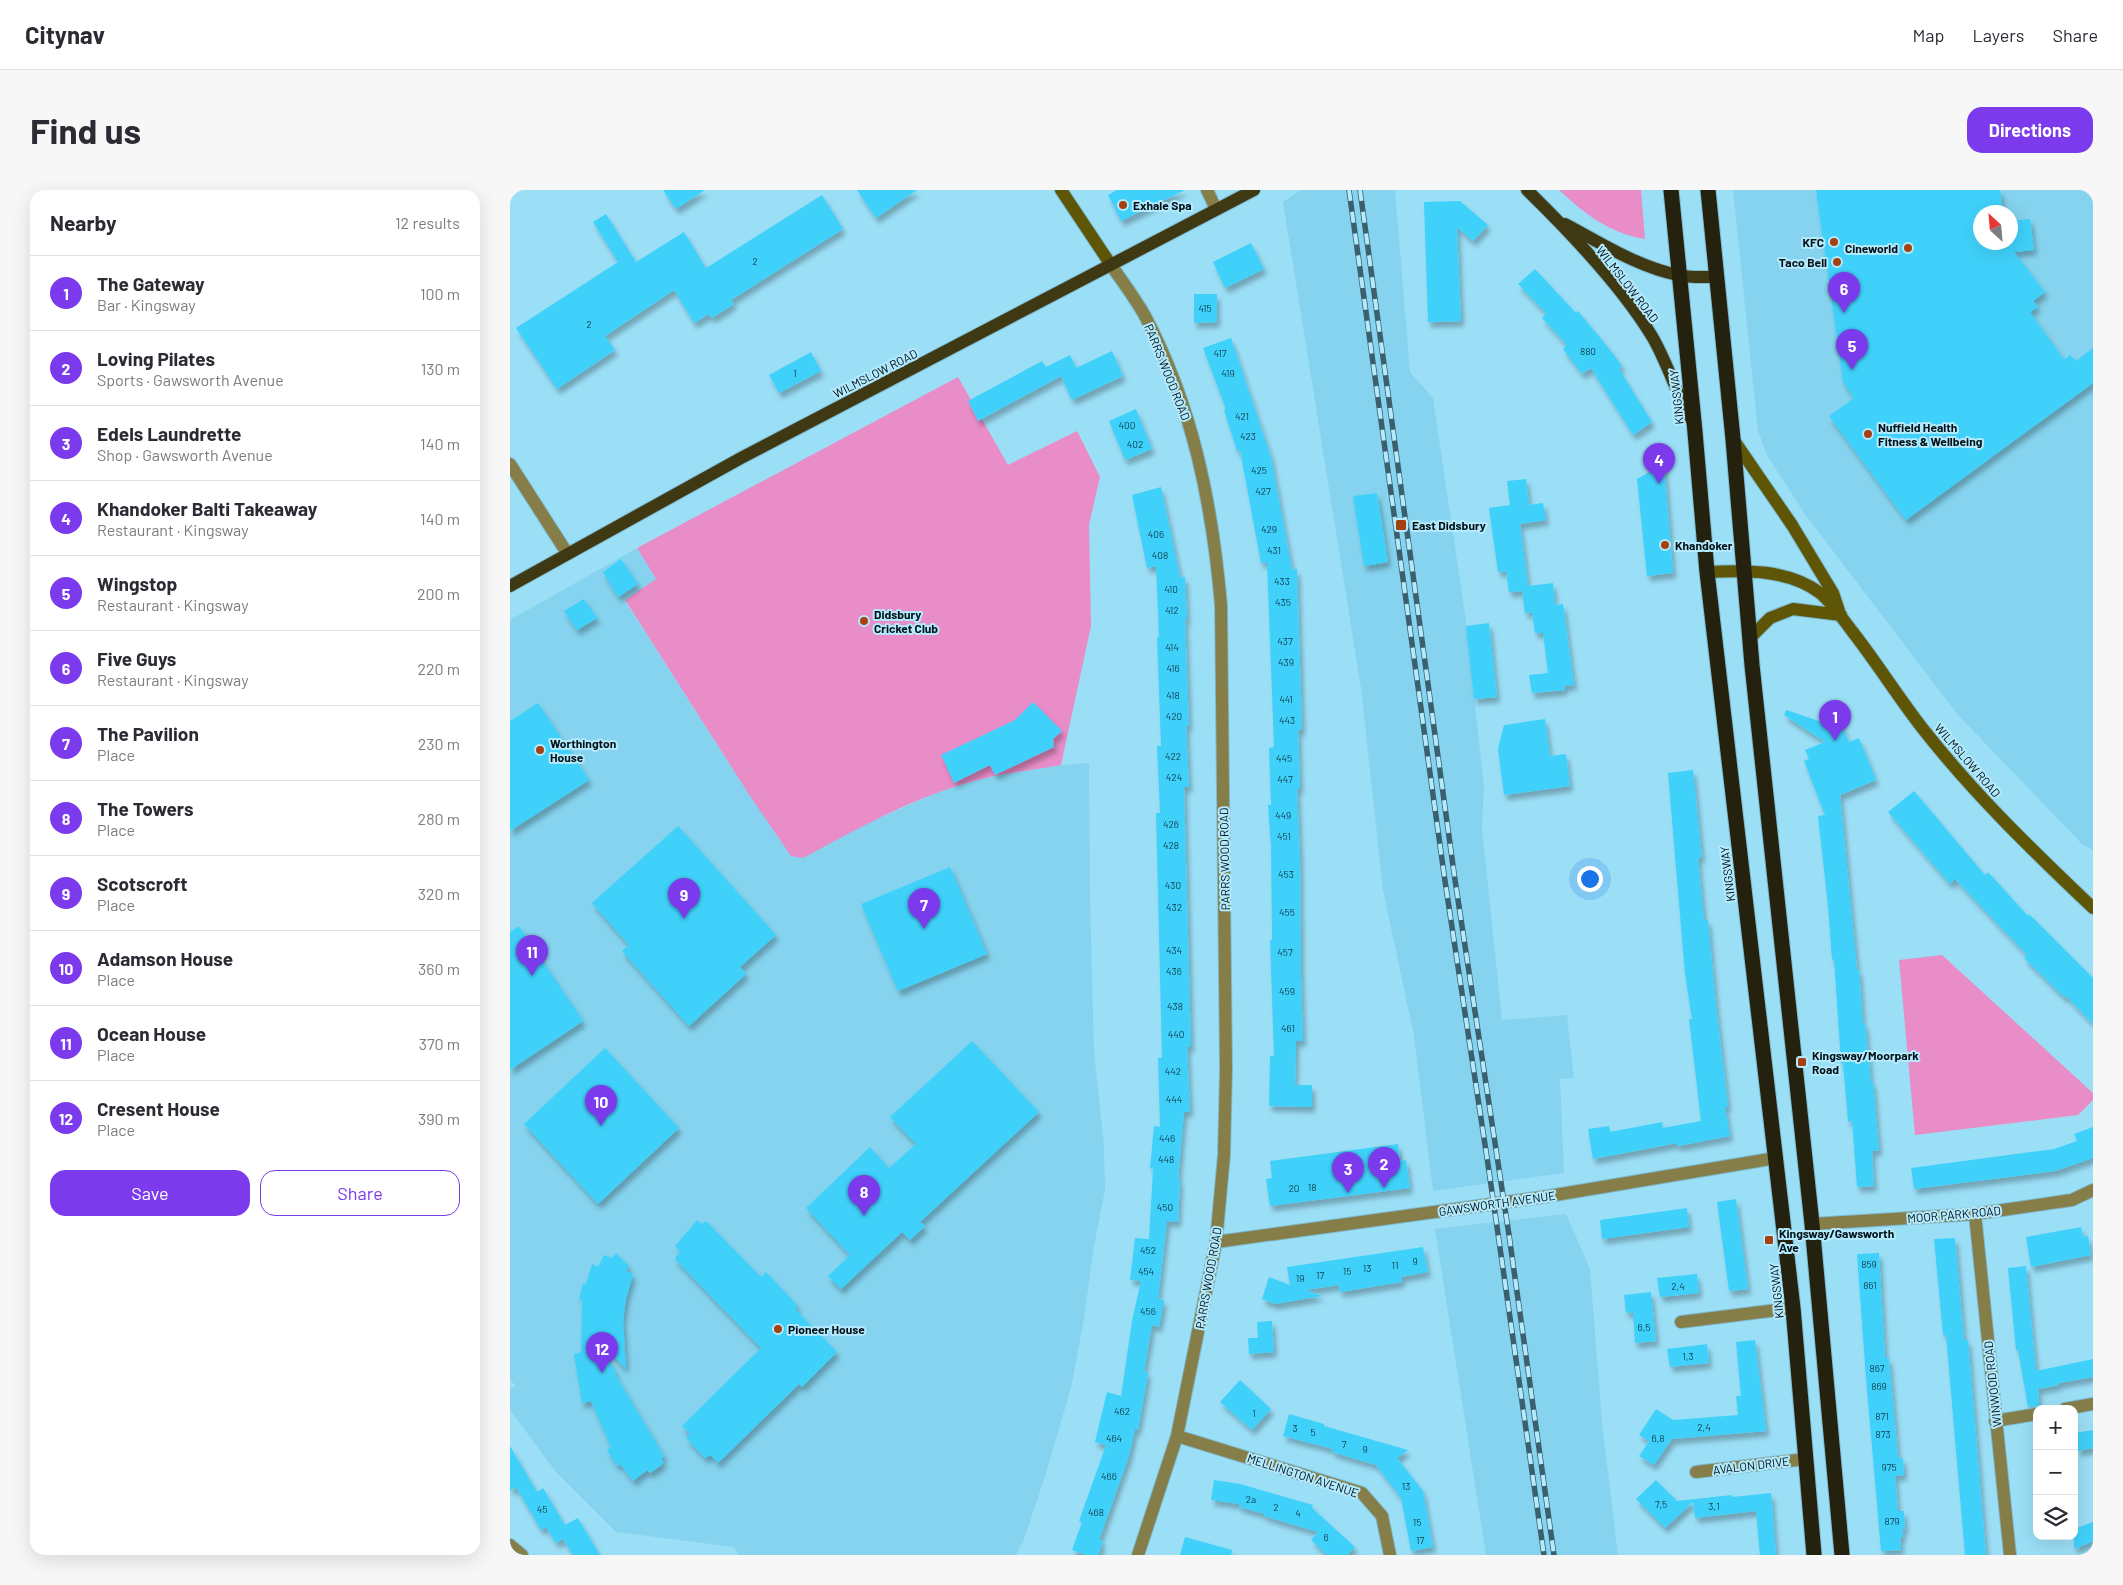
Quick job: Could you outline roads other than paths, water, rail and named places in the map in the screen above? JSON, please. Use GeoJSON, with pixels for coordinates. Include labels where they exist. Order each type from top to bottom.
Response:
{"type":"FeatureCollection","features":[{"type":"Feature","properties":{"kind":"highway","name":"KINGSWAY"},"geometry":{"type":"LineString","coordinates":[[1671,190],[1694,424],[1706,572],[1793,1308],[1814,1555]]}},
{"type":"Feature","properties":{"kind":"highway"},"geometry":{"type":"LineString","coordinates":[[1708,190],[1743,570],[1812,1224],[1842,1555]]}},
{"type":"Feature","properties":{"kind":"main road","name":"PARRS WOOD ROAD"},"geometry":{"type":"LineString","coordinates":[[1061,190],[1111,264]]}},
{"type":"Feature","properties":{"kind":"main road","name":"WILMSLOW ROAD"},"geometry":{"type":"LineString","coordinates":[[510,586],[741,458],[1254,190]]}},
{"type":"Feature","properties":{"kind":"main road","name":"WILMSLOW ROAD"},"geometry":{"type":"LineString","coordinates":[[1527,190],[1558,220],[1638,315],[1664,358],[1674,381],[1680,402],[1694,424]]}},
{"type":"Feature","properties":{"kind":"main road","name":"WILMSLOW ROAD"},"geometry":{"type":"LineString","coordinates":[[1558,220],[1632,260],[1655,269],[1680,276],[1717,277]]}},
{"type":"Feature","properties":{"kind":"main road","name":"WILMSLOW ROAD"},"geometry":{"type":"LineString","coordinates":[[1732,439],[1792,525],[1833,593],[1840,615]]}},
{"type":"Feature","properties":{"kind":"main road","name":"WILMSLOW ROAD"},"geometry":{"type":"LineString","coordinates":[[1706,572],[1743,570],[1790,578],[1819,593],[1840,615],[1901,701],[1933,742],[1995,812],[2093,908]]}},
{"type":"Feature","properties":{"kind":"main road"},"geometry":{"type":"LineString","coordinates":[[1750,638],[1770,618],[1793,609],[1840,615]]}},
{"type":"Feature","properties":{"kind":"street"},"geometry":{"type":"LineString","coordinates":[[1207,190],[1216,210]]}},
{"type":"Feature","properties":{"kind":"street","name":"PARRS WOOD ROAD"},"geometry":{"type":"LineString","coordinates":[[1111,264],[1144,315],[1185,408],[1200,458],[1216,545],[1221,604],[1226,1070],[1224,1155],[1216,1242],[1177,1436],[1138,1555]]}},
{"type":"Feature","properties":{"kind":"street"},"geometry":{"type":"LineString","coordinates":[[510,464],[567,554]]}},
{"type":"Feature","properties":{"kind":"street","name":"GAWSWORTH AVENUE"},"geometry":{"type":"LineString","coordinates":[[1216,1242],[1543,1198],[1776,1158]]}},
{"type":"Feature","properties":{"kind":"street","name":"MOOR PARK ROAD"},"geometry":{"type":"LineString","coordinates":[[1812,1224],[1975,1214],[2072,1200],[2093,1190]]}},
{"type":"Feature","properties":{"kind":"street","name":"WINWOOD ROAD"},"geometry":{"type":"LineString","coordinates":[[1975,1214],[2010,1555]]}},
{"type":"Feature","properties":{"kind":"street"},"geometry":{"type":"LineString","coordinates":[[1681,1322],[1793,1308]]}},
{"type":"Feature","properties":{"kind":"street"},"geometry":{"type":"LineString","coordinates":[[2078,1407],[2093,1404]]}},
{"type":"Feature","properties":{"kind":"street"},"geometry":{"type":"LineString","coordinates":[[1995,1421],[2033,1415]]}},
{"type":"Feature","properties":{"kind":"street","name":"MELLINGTON AVENUE"},"geometry":{"type":"LineString","coordinates":[[1177,1436],[1362,1493],[1382,1516],[1390,1555]]}},
{"type":"Feature","properties":{"kind":"street","name":"AVALON DRIVE"},"geometry":{"type":"LineString","coordinates":[[1696,1472],[1806,1459]]}},
{"type":"Feature","properties":{"kind":"street"},"geometry":{"type":"LineString","coordinates":[[510,1546],[522,1555]]}},
{"type":"Feature","properties":{"kind":"railway"},"geometry":{"type":"LineString","coordinates":[[1349,190],[1445,881],[1544,1555]]}},
{"type":"Feature","properties":{"kind":"railway"},"geometry":{"type":"LineString","coordinates":[[1360,190],[1455,880],[1509,1235],[1554,1555]]}},
{"type":"Feature","properties":{"kind":"place","name":"Exhale Spa"},"geometry":{"type":"Point","coordinates":[1123,205]}},
{"type":"Feature","properties":{"kind":"place","name":"KFC"},"geometry":{"type":"Point","coordinates":[1834,242]}},
{"type":"Feature","properties":{"kind":"place","name":"Cineworld"},"geometry":{"type":"Point","coordinates":[1908,248]}},
{"type":"Feature","properties":{"kind":"place","name":"Taco Bell"},"geometry":{"type":"Point","coordinates":[1837,262]}},
{"type":"Feature","properties":{"kind":"place","name":"Five Guys"},"geometry":{"type":"Point","coordinates":[1844,313]}},
{"type":"Feature","properties":{"kind":"place","name":"Wingstop"},"geometry":{"type":"Point","coordinates":[1852,370]}},
{"type":"Feature","properties":{"kind":"place","name":"Nuffield Health Fitness & Wellbeing"},"geometry":{"type":"Point","coordinates":[1868,434]}},
{"type":"Feature","properties":{"kind":"place","name":"Khandoker Balti Takeaway"},"geometry":{"type":"Point","coordinates":[1659,484]}},
{"type":"Feature","properties":{"kind":"place","name":"East Didsbury"},"geometry":{"type":"Point","coordinates":[1401,525]}},
{"type":"Feature","properties":{"kind":"place","name":"Khandoker"},"geometry":{"type":"Point","coordinates":[1665,545]}},
{"type":"Feature","properties":{"kind":"place","name":"Didsbury Cricket Club"},"geometry":{"type":"Point","coordinates":[864,621]}},
{"type":"Feature","properties":{"kind":"place","name":"The Gateway"},"geometry":{"type":"Point","coordinates":[1835,741]}},
{"type":"Feature","properties":{"kind":"place","name":"Worthington House"},"geometry":{"type":"Point","coordinates":[540,750]}},
{"type":"Feature","properties":{"kind":"place","name":"Scotscroft"},"geometry":{"type":"Point","coordinates":[684,919]}},
{"type":"Feature","properties":{"kind":"place","name":"The Pavilion"},"geometry":{"type":"Point","coordinates":[924,929]}},
{"type":"Feature","properties":{"kind":"place","name":"Ocean House"},"geometry":{"type":"Point","coordinates":[532,976]}},
{"type":"Feature","properties":{"kind":"place","name":"Kingsway/Moorpark Road"},"geometry":{"type":"Point","coordinates":[1802,1062]}},
{"type":"Feature","properties":{"kind":"place","name":"Adamson House"},"geometry":{"type":"Point","coordinates":[601,1126]}},
{"type":"Feature","properties":{"kind":"place","name":"Loving Pilates"},"geometry":{"type":"Point","coordinates":[1384,1188]}},
{"type":"Feature","properties":{"kind":"place","name":"Edels Laundrette"},"geometry":{"type":"Point","coordinates":[1348,1193]}},
{"type":"Feature","properties":{"kind":"place","name":"The Towers"},"geometry":{"type":"Point","coordinates":[864,1216]}},
{"type":"Feature","properties":{"kind":"place","name":"Kingsway/Gawsworth Ave"},"geometry":{"type":"Point","coordinates":[1769,1240]}},
{"type":"Feature","properties":{"kind":"place","name":"Pioneer House"},"geometry":{"type":"Point","coordinates":[778,1329]}},
{"type":"Feature","properties":{"kind":"place","name":"Cresent House"},"geometry":{"type":"Point","coordinates":[602,1373]}}]}
